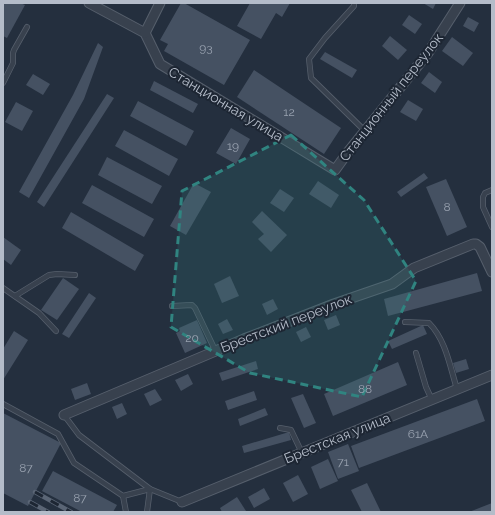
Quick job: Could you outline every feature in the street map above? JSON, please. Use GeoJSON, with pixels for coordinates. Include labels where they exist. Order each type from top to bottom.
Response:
{"type":"FeatureCollection","features":[{"type":"Feature","properties":{"kind":"street"},"geometry":{"type":"LineString","coordinates":[[89,3],[145,33],[160,3]]}},
{"type":"Feature","properties":{"kind":"street","name":"Станционный переулок"},"geometry":{"type":"LineString","coordinates":[[335,170],[428,53],[460,3]]}},
{"type":"Feature","properties":{"kind":"street","name":"Станционная улица"},"geometry":{"type":"LineString","coordinates":[[145,33],[160,64],[335,170]]}},
{"type":"Feature","properties":{"kind":"street","name":"Брестский переулок"},"geometry":{"type":"LineString","coordinates":[[64,415],[215,350],[334,304],[392,284],[414,268],[473,244],[479,245],[492,272]]}},
{"type":"Feature","properties":{"kind":"street","name":"Брестская улица"},"geometry":{"type":"LineString","coordinates":[[182,502],[492,375]]}},
{"type":"Feature","properties":{"kind":"lane"},"geometry":{"type":"LineString","coordinates":[[354,3],[354,6],[309,59],[311,78],[365,131]]}},
{"type":"Feature","properties":{"kind":"lane"},"geometry":{"type":"LineString","coordinates":[[3,83],[14,63],[12,53],[27,27]]}},
{"type":"Feature","properties":{"kind":"lane"},"geometry":{"type":"LineString","coordinates":[[492,190],[485,193],[482,203],[492,227]]}},
{"type":"Feature","properties":{"kind":"lane"},"geometry":{"type":"LineString","coordinates":[[15,296],[49,275],[75,275]]}},
{"type":"Feature","properties":{"kind":"lane"},"geometry":{"type":"LineString","coordinates":[[3,288],[39,313],[56,331]]}},
{"type":"Feature","properties":{"kind":"lane"},"geometry":{"type":"LineString","coordinates":[[172,306],[192,305],[195,308],[215,350]]}},
{"type":"Feature","properties":{"kind":"lane"},"geometry":{"type":"LineString","coordinates":[[405,322],[429,323],[437,331],[457,389]]}},
{"type":"Feature","properties":{"kind":"lane"},"geometry":{"type":"LineString","coordinates":[[416,353],[426,387],[432,400]]}},
{"type":"Feature","properties":{"kind":"lane"},"geometry":{"type":"LineString","coordinates":[[3,404],[58,434],[74,463],[123,496],[126,512]]}},
{"type":"Feature","properties":{"kind":"lane"},"geometry":{"type":"LineString","coordinates":[[64,415],[79,435],[150,489],[182,502]]}},
{"type":"Feature","properties":{"kind":"lane"},"geometry":{"type":"LineString","coordinates":[[280,428],[291,430],[302,453]]}},
{"type":"Feature","properties":{"kind":"lane"},"geometry":{"type":"LineString","coordinates":[[123,496],[150,489]]}},
{"type":"Feature","properties":{"kind":"lane"},"geometry":{"type":"LineString","coordinates":[[147,512],[150,489]]}},
{"type":"Feature","properties":{"kind":"highlighted area"},"geometry":{"type":"Polygon","coordinates":[[[291,135],[364,200],[416,281],[362,397],[250,373],[171,327],[182,191],[291,135]]]}},
{"type":"Feature","properties":{"kind":"building"},"geometry":{"type":"Polygon","coordinates":[[[3,3],[20,3],[25,5],[7,38],[3,36],[3,3]]]}},
{"type":"Feature","properties":{"kind":"building"},"geometry":{"type":"Polygon","coordinates":[[[181,3],[184,3],[250,40],[224,85],[164,51],[168,44],[160,40],[181,3]]]}},
{"type":"Feature","properties":{"kind":"building"},"geometry":{"type":"Polygon","coordinates":[[[250,3],[290,3],[282,17],[276,13],[261,39],[237,26],[250,3]]]}},
{"type":"Feature","properties":{"kind":"building"},"geometry":{"type":"Polygon","coordinates":[[[423,3],[436,3],[433,9],[423,3]]]}},
{"type":"Feature","properties":{"kind":"building"},"geometry":{"type":"Polygon","coordinates":[[[409,15],[422,24],[415,34],[402,25],[409,15]]]}},
{"type":"Feature","properties":{"kind":"building"},"geometry":{"type":"Polygon","coordinates":[[[468,17],[479,23],[474,32],[463,26],[468,17]]]}},
{"type":"Feature","properties":{"kind":"building"},"geometry":{"type":"Polygon","coordinates":[[[390,36],[407,50],[398,60],[382,46],[390,36]]]}},
{"type":"Feature","properties":{"kind":"building"},"geometry":{"type":"Polygon","coordinates":[[[452,37],[473,53],[463,66],[442,51],[452,37]]]}},
{"type":"Feature","properties":{"kind":"building"},"geometry":{"type":"Polygon","coordinates":[[[98,43],[103,47],[84,99],[29,198],[19,192],[73,95],[98,43]]]}},
{"type":"Feature","properties":{"kind":"building"},"geometry":{"type":"Polygon","coordinates":[[[325,52],[357,70],[352,78],[320,59],[325,52]]]}},
{"type":"Feature","properties":{"kind":"building"},"geometry":{"type":"Polygon","coordinates":[[[254,70],[341,128],[324,154],[237,97],[254,70]]]}},
{"type":"Feature","properties":{"kind":"building"},"geometry":{"type":"Polygon","coordinates":[[[429,72],[442,82],[435,93],[421,83],[429,72]]]}},
{"type":"Feature","properties":{"kind":"building"},"geometry":{"type":"Polygon","coordinates":[[[33,74],[50,84],[43,95],[26,85],[33,74]]]}},
{"type":"Feature","properties":{"kind":"building"},"geometry":{"type":"Polygon","coordinates":[[[154,81],[198,104],[193,113],[150,90],[154,81]]]}},
{"type":"Feature","properties":{"kind":"building"},"geometry":{"type":"Polygon","coordinates":[[[107,94],[114,98],[44,207],[37,202],[107,94]]]}},
{"type":"Feature","properties":{"kind":"building"},"geometry":{"type":"Polygon","coordinates":[[[408,100],[423,109],[416,121],[400,112],[408,100]]]}},
{"type":"Feature","properties":{"kind":"building"},"geometry":{"type":"Polygon","coordinates":[[[138,101],[194,131],[186,146],[130,116],[138,101]]]}},
{"type":"Feature","properties":{"kind":"building"},"geometry":{"type":"Polygon","coordinates":[[[16,102],[33,111],[22,131],[5,122],[16,102]]]}},
{"type":"Feature","properties":{"kind":"building"},"geometry":{"type":"Polygon","coordinates":[[[231,128],[250,139],[236,164],[216,153],[231,128]]]}},
{"type":"Feature","properties":{"kind":"building"},"geometry":{"type":"Polygon","coordinates":[[[124,130],[178,159],[169,176],[115,146],[124,130]]]}},
{"type":"Feature","properties":{"kind":"building"},"geometry":{"type":"Polygon","coordinates":[[[107,157],[162,186],[152,204],[98,175],[107,157]]]}},
{"type":"Feature","properties":{"kind":"building"},"geometry":{"type":"Polygon","coordinates":[[[424,173],[428,178],[401,197],[397,192],[424,173]]]}},
{"type":"Feature","properties":{"kind":"building"},"geometry":{"type":"Polygon","coordinates":[[[446,179],[467,227],[447,236],[426,187],[446,179]]]}},
{"type":"Feature","properties":{"kind":"building"},"geometry":{"type":"Polygon","coordinates":[[[318,181],[339,195],[331,208],[309,194],[318,181]]]}},
{"type":"Feature","properties":{"kind":"building"},"geometry":{"type":"Polygon","coordinates":[[[194,183],[211,192],[186,235],[170,226],[194,183]]]}},
{"type":"Feature","properties":{"kind":"building"},"geometry":{"type":"Polygon","coordinates":[[[92,185],[154,219],[144,237],[82,203],[92,185]]]}},
{"type":"Feature","properties":{"kind":"building"},"geometry":{"type":"Polygon","coordinates":[[[280,189],[294,198],[284,212],[270,203],[280,189]]]}},
{"type":"Feature","properties":{"kind":"building"},"geometry":{"type":"Polygon","coordinates":[[[262,211],[287,235],[271,252],[258,239],[264,234],[252,222],[262,211]]]}},
{"type":"Feature","properties":{"kind":"building"},"geometry":{"type":"Polygon","coordinates":[[[71,212],[144,255],[135,271],[62,228],[71,212]]]}},
{"type":"Feature","properties":{"kind":"building"},"geometry":{"type":"Polygon","coordinates":[[[3,237],[21,250],[11,265],[3,259],[3,237]]]}},
{"type":"Feature","properties":{"kind":"building"},"geometry":{"type":"Polygon","coordinates":[[[477,273],[482,291],[388,316],[384,299],[477,273]]]}},
{"type":"Feature","properties":{"kind":"building"},"geometry":{"type":"Polygon","coordinates":[[[230,276],[239,296],[222,303],[214,284],[230,276]]]}},
{"type":"Feature","properties":{"kind":"building"},"geometry":{"type":"Polygon","coordinates":[[[63,278],[79,289],[57,320],[41,310],[63,278]]]}},
{"type":"Feature","properties":{"kind":"building"},"geometry":{"type":"Polygon","coordinates":[[[89,293],[96,298],[69,338],[62,334],[89,293]]]}},
{"type":"Feature","properties":{"kind":"building"},"geometry":{"type":"Polygon","coordinates":[[[273,299],[278,309],[267,315],[262,304],[273,299]]]}},
{"type":"Feature","properties":{"kind":"building"},"geometry":{"type":"Polygon","coordinates":[[[336,315],[340,325],[328,330],[324,320],[336,315]]]}},
{"type":"Feature","properties":{"kind":"building"},"geometry":{"type":"Polygon","coordinates":[[[227,319],[233,330],[223,334],[218,324],[227,319]]]}},
{"type":"Feature","properties":{"kind":"building"},"geometry":{"type":"Polygon","coordinates":[[[197,320],[207,343],[185,353],[176,333],[180,331],[179,328],[197,320]]]}},
{"type":"Feature","properties":{"kind":"building"},"geometry":{"type":"Polygon","coordinates":[[[423,325],[427,334],[392,349],[388,341],[423,325]]]}},
{"type":"Feature","properties":{"kind":"building"},"geometry":{"type":"Polygon","coordinates":[[[306,327],[311,337],[301,342],[296,332],[306,327]]]}},
{"type":"Feature","properties":{"kind":"building"},"geometry":{"type":"Polygon","coordinates":[[[14,331],[28,340],[3,380],[3,349],[14,331]]]}},
{"type":"Feature","properties":{"kind":"building"},"geometry":{"type":"Polygon","coordinates":[[[466,359],[469,369],[456,373],[453,363],[466,359]]]}},
{"type":"Feature","properties":{"kind":"building"},"geometry":{"type":"Polygon","coordinates":[[[256,361],[258,369],[222,381],[219,373],[256,361]]]}},
{"type":"Feature","properties":{"kind":"building"},"geometry":{"type":"Polygon","coordinates":[[[398,362],[407,385],[333,416],[324,394],[398,362]]]}},
{"type":"Feature","properties":{"kind":"building"},"geometry":{"type":"Polygon","coordinates":[[[188,374],[193,384],[181,391],[175,380],[188,374]]]}},
{"type":"Feature","properties":{"kind":"building"},"geometry":{"type":"Polygon","coordinates":[[[87,383],[91,394],[75,400],[71,389],[87,383]]]}},
{"type":"Feature","properties":{"kind":"building"},"geometry":{"type":"Polygon","coordinates":[[[155,389],[162,400],[150,406],[144,394],[155,389]]]}},
{"type":"Feature","properties":{"kind":"building"},"geometry":{"type":"Polygon","coordinates":[[[254,391],[257,400],[228,410],[225,401],[254,391]]]}},
{"type":"Feature","properties":{"kind":"building"},"geometry":{"type":"Polygon","coordinates":[[[303,394],[316,423],[304,428],[291,398],[303,394]]]}},
{"type":"Feature","properties":{"kind":"building"},"geometry":{"type":"Polygon","coordinates":[[[477,399],[485,421],[359,468],[351,446],[477,399]]]}},
{"type":"Feature","properties":{"kind":"building"},"geometry":{"type":"Polygon","coordinates":[[[122,403],[127,414],[117,419],[112,407],[122,403]]]}},
{"type":"Feature","properties":{"kind":"building"},"geometry":{"type":"Polygon","coordinates":[[[265,408],[268,415],[240,426],[238,419],[265,408]]]}},
{"type":"Feature","properties":{"kind":"building"},"geometry":{"type":"Polygon","coordinates":[[[3,413],[61,443],[28,506],[3,493],[3,413]]]}},
{"type":"Feature","properties":{"kind":"building"},"geometry":{"type":"Polygon","coordinates":[[[289,432],[291,440],[244,453],[242,446],[289,432]]]}},
{"type":"Feature","properties":{"kind":"building"},"geometry":{"type":"Polygon","coordinates":[[[348,444],[359,471],[338,479],[328,452],[348,444]]]}},
{"type":"Feature","properties":{"kind":"building"},"geometry":{"type":"Polygon","coordinates":[[[328,459],[338,481],[320,489],[311,467],[328,459]]]}},
{"type":"Feature","properties":{"kind":"building"},"geometry":{"type":"Polygon","coordinates":[[[53,471],[117,505],[113,512],[82,512],[42,491],[53,471]]]}},
{"type":"Feature","properties":{"kind":"building"},"geometry":{"type":"Polygon","coordinates":[[[298,475],[308,494],[293,502],[283,483],[298,475]]]}},
{"type":"Feature","properties":{"kind":"building"},"geometry":{"type":"Polygon","coordinates":[[[367,483],[381,512],[362,512],[351,490],[367,483]]]}},
{"type":"Feature","properties":{"kind":"building"},"geometry":{"type":"Polygon","coordinates":[[[264,488],[270,499],[254,508],[248,497],[264,488]]]}},
{"type":"Feature","properties":{"kind":"building"},"geometry":{"type":"Polygon","coordinates":[[[237,497],[246,511],[222,512],[220,508],[237,497]]]}},
{"type":"Feature","properties":{"kind":"building"},"geometry":{"type":"Polygon","coordinates":[[[492,503],[492,512],[469,512],[492,503]]]}},
{"type":"Feature","properties":{"kind":"railway"},"geometry":{"type":"LineString","coordinates":[[35,492],[71,512]]}},
{"type":"Feature","properties":{"kind":"railway"},"geometry":{"type":"LineString","coordinates":[[30,502],[48,512]]}}]}
